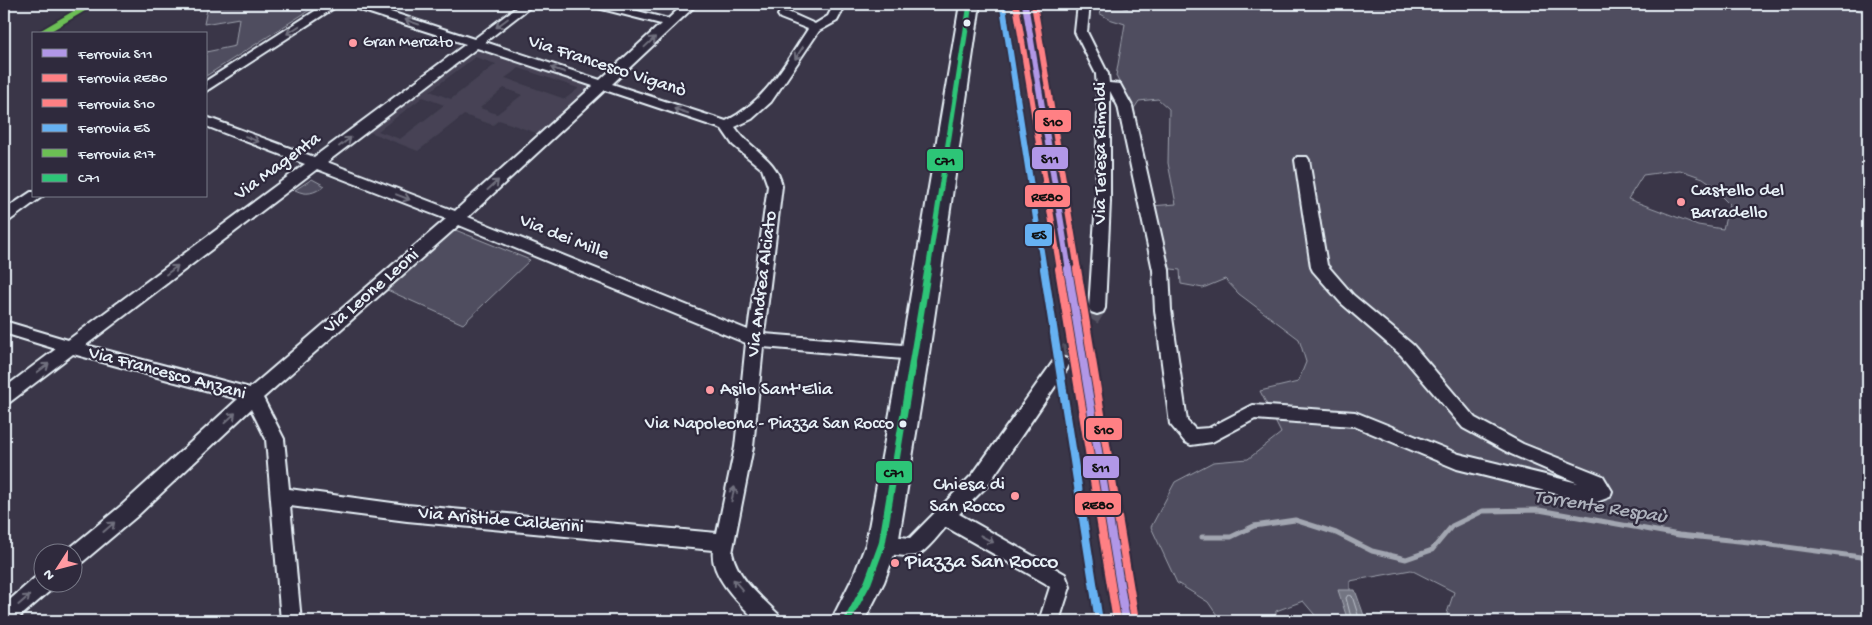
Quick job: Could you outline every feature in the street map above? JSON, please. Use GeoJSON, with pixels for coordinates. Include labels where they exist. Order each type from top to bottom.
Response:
{"type":"FeatureCollection","features":[{"type":"Feature","properties":{"kind":"main road"},"geometry":{"type":"LineString","coordinates":[[847,621],[870,578],[882,544],[915,353],[970,4]]}},
{"type":"Feature","properties":{"kind":"street"},"geometry":{"type":"LineString","coordinates":[[208,86],[334,4]]}},
{"type":"Feature","properties":{"kind":"street","name":"Via Francesco Viganò"},"geometry":{"type":"LineString","coordinates":[[354,4],[727,126]]}},
{"type":"Feature","properties":{"kind":"street"},"geometry":{"type":"LineString","coordinates":[[390,15],[406,4]]}},
{"type":"Feature","properties":{"kind":"street","name":"Via Magenta"},"geometry":{"type":"LineString","coordinates":[[4,397],[70,347],[208,250],[316,164],[528,4]]}},
{"type":"Feature","properties":{"kind":"street"},"geometry":{"type":"LineString","coordinates":[[598,4],[646,15],[670,23]]}},
{"type":"Feature","properties":{"kind":"street"},"geometry":{"type":"LineString","coordinates":[[646,15],[666,14],[690,4]]}},
{"type":"Feature","properties":{"kind":"street","name":"Via Leone Leoni"},"geometry":{"type":"LineString","coordinates":[[82,551],[129,511],[253,396],[457,218],[690,4]]}},
{"type":"Feature","properties":{"kind":"street"},"geometry":{"type":"LineString","coordinates":[[727,126],[747,116],[766,99],[780,82],[815,28],[833,18],[840,4]]}},
{"type":"Feature","properties":{"kind":"street","name":"Via Teresa Rimoldi"},"geometry":{"type":"LineString","coordinates":[[1084,4],[1081,32],[1102,74],[1105,108],[1103,202],[1097,308]]}},
{"type":"Feature","properties":{"kind":"street"},"geometry":{"type":"LineString","coordinates":[[784,15],[807,23],[815,28]]}},
{"type":"Feature","properties":{"kind":"street"},"geometry":{"type":"LineString","coordinates":[[1103,86],[1115,88],[1125,106],[1161,270],[1163,310],[1179,424],[1191,437],[1212,435],[1253,412],[1355,419],[1457,461],[1594,495],[1603,491],[1596,482],[1517,449],[1469,423],[1407,350],[1347,299],[1320,268],[1302,160]]}},
{"type":"Feature","properties":{"kind":"street","name":"Via dei Mille"},"geometry":{"type":"LineString","coordinates":[[208,122],[457,218],[755,340],[915,353]]}},
{"type":"Feature","properties":{"kind":"street","name":"Via Andrea Alciato"},"geometry":{"type":"LineString","coordinates":[[727,126],[733,132],[736,140],[767,164],[774,178],[775,186],[755,340],[744,447],[723,542],[723,563],[728,573],[771,621]]}},
{"type":"Feature","properties":{"kind":"street"},"geometry":{"type":"LineString","coordinates":[[4,217],[33,198]]}},
{"type":"Feature","properties":{"kind":"street","name":"Via Francesco Anzani"},"geometry":{"type":"LineString","coordinates":[[4,327],[70,347],[253,396],[275,440],[291,621]]}},
{"type":"Feature","properties":{"kind":"street"},"geometry":{"type":"LineString","coordinates":[[882,544],[914,547],[980,480],[1061,364]]}},
{"type":"Feature","properties":{"kind":"street","name":"Via Aristide Calderini"},"geometry":{"type":"LineString","coordinates":[[280,496],[407,513],[723,542]]}},
{"type":"Feature","properties":{"kind":"street"},"geometry":{"type":"LineString","coordinates":[[944,516],[1058,581],[1060,587],[1050,621]]}},
{"type":"Feature","properties":{"kind":"street"},"geometry":{"type":"LineString","coordinates":[[4,618],[34,592]]}},
{"type":"Feature","properties":{"kind":"shaded area"},"geometry":{"type":"Polygon","coordinates":[[[208,4],[319,4],[208,75],[208,52],[235,46],[239,18],[204,24],[208,4]]]}},
{"type":"Feature","properties":{"kind":"shaded area"},"geometry":{"type":"Polygon","coordinates":[[[1115,4],[1819,4],[1828,7],[1827,4],[1842,4],[1868,14],[1868,621],[1449,621],[1447,613],[1454,592],[1411,570],[1350,581],[1350,618],[1360,621],[1320,621],[1303,601],[1276,611],[1276,621],[1221,621],[1208,602],[1177,583],[1151,527],[1175,482],[1213,462],[1248,459],[1281,433],[1260,391],[1298,382],[1306,362],[1299,339],[1239,294],[1225,279],[1203,288],[1181,284],[1180,270],[1163,268],[1151,206],[1176,204],[1168,163],[1169,109],[1158,99],[1139,101],[1133,110],[1116,76],[1125,24],[1109,19],[1099,13],[1103,9],[1128,9],[1115,4]],[[1680,170],[1643,175],[1628,199],[1698,225],[1723,229],[1729,204],[1721,196],[1720,190],[1703,178],[1680,170]]]}},
{"type":"Feature","properties":{"kind":"shaded area"},"geometry":{"type":"Polygon","coordinates":[[[479,48],[594,88],[539,134],[499,120],[493,125],[464,115],[418,151],[367,131],[479,48]],[[475,57],[430,91],[451,99],[496,64],[475,57]],[[519,68],[505,78],[565,99],[578,89],[519,68]],[[504,88],[480,108],[497,114],[522,95],[504,88]],[[423,97],[378,131],[400,139],[444,105],[423,97]]]}},
{"type":"Feature","properties":{"kind":"shaded area"},"geometry":{"type":"Polygon","coordinates":[[[312,179],[325,186],[310,193],[295,190],[312,179]]]}},
{"type":"Feature","properties":{"kind":"shaded area"},"geometry":{"type":"Polygon","coordinates":[[[453,229],[530,260],[463,324],[385,289],[453,229]]]}},
{"type":"Feature","properties":{"kind":"water"},"geometry":{"type":"Polygon","coordinates":[[[1338,590],[1355,590],[1366,621],[1348,621],[1338,590]]]}},
{"type":"Feature","properties":{"kind":"waterway","name":"Torrente Respaù"},"geometry":{"type":"LineString","coordinates":[[1202,537],[1231,537],[1254,526],[1295,520],[1336,533],[1372,551],[1406,559],[1432,550],[1452,526],[1483,511],[1539,510],[1679,535],[1749,542],[1868,558]]}},
{"type":"Feature","properties":{"kind":"tunnel"},"geometry":{"type":"LineString","coordinates":[[1061,364],[1097,308]]}},
{"type":"Feature","properties":{"kind":"rail line","name":"R17"},"geometry":{"type":"LineString","coordinates":[[43,32],[91,4]]}},
{"type":"Feature","properties":{"kind":"rail line","name":"S11"},"geometry":{"type":"LineString","coordinates":[[1025,4],[1126,621]]}},
{"type":"Feature","properties":{"kind":"rail line","name":"S10"},"geometry":{"type":"LineString","coordinates":[[1034,4],[1135,620]]}},
{"type":"Feature","properties":{"kind":"rail line","name":"RE80"},"geometry":{"type":"LineString","coordinates":[[1016,5],[1117,621]]}},
{"type":"Feature","properties":{"kind":"rail line","name":"ES"},"geometry":{"type":"LineString","coordinates":[[1003,7],[1099,621]]}},
{"type":"Feature","properties":{"kind":"transit line","name":"C71"},"geometry":{"type":"LineString","coordinates":[[847,621],[868,582],[882,544],[915,353],[970,4]]}},
{"type":"Feature","properties":{"kind":"place","name":"Gran Mercato"},"geometry":{"type":"Point","coordinates":[353,43]}},
{"type":"Feature","properties":{"kind":"place","name":"Castello del Baradello"},"geometry":{"type":"Point","coordinates":[1681,202]}},
{"type":"Feature","properties":{"kind":"place","name":"Asilo Sant'Elia"},"geometry":{"type":"Point","coordinates":[710,390]}},
{"type":"Feature","properties":{"kind":"place","name":"Via Napoleona - Piazza San Rocco"},"geometry":{"type":"Point","coordinates":[903,424]}},
{"type":"Feature","properties":{"kind":"place","name":"Chiesa di San Rocco"},"geometry":{"type":"Point","coordinates":[1015,496]}},
{"type":"Feature","properties":{"kind":"place","name":"Piazza San Rocco"},"geometry":{"type":"Point","coordinates":[895,563]}}]}
